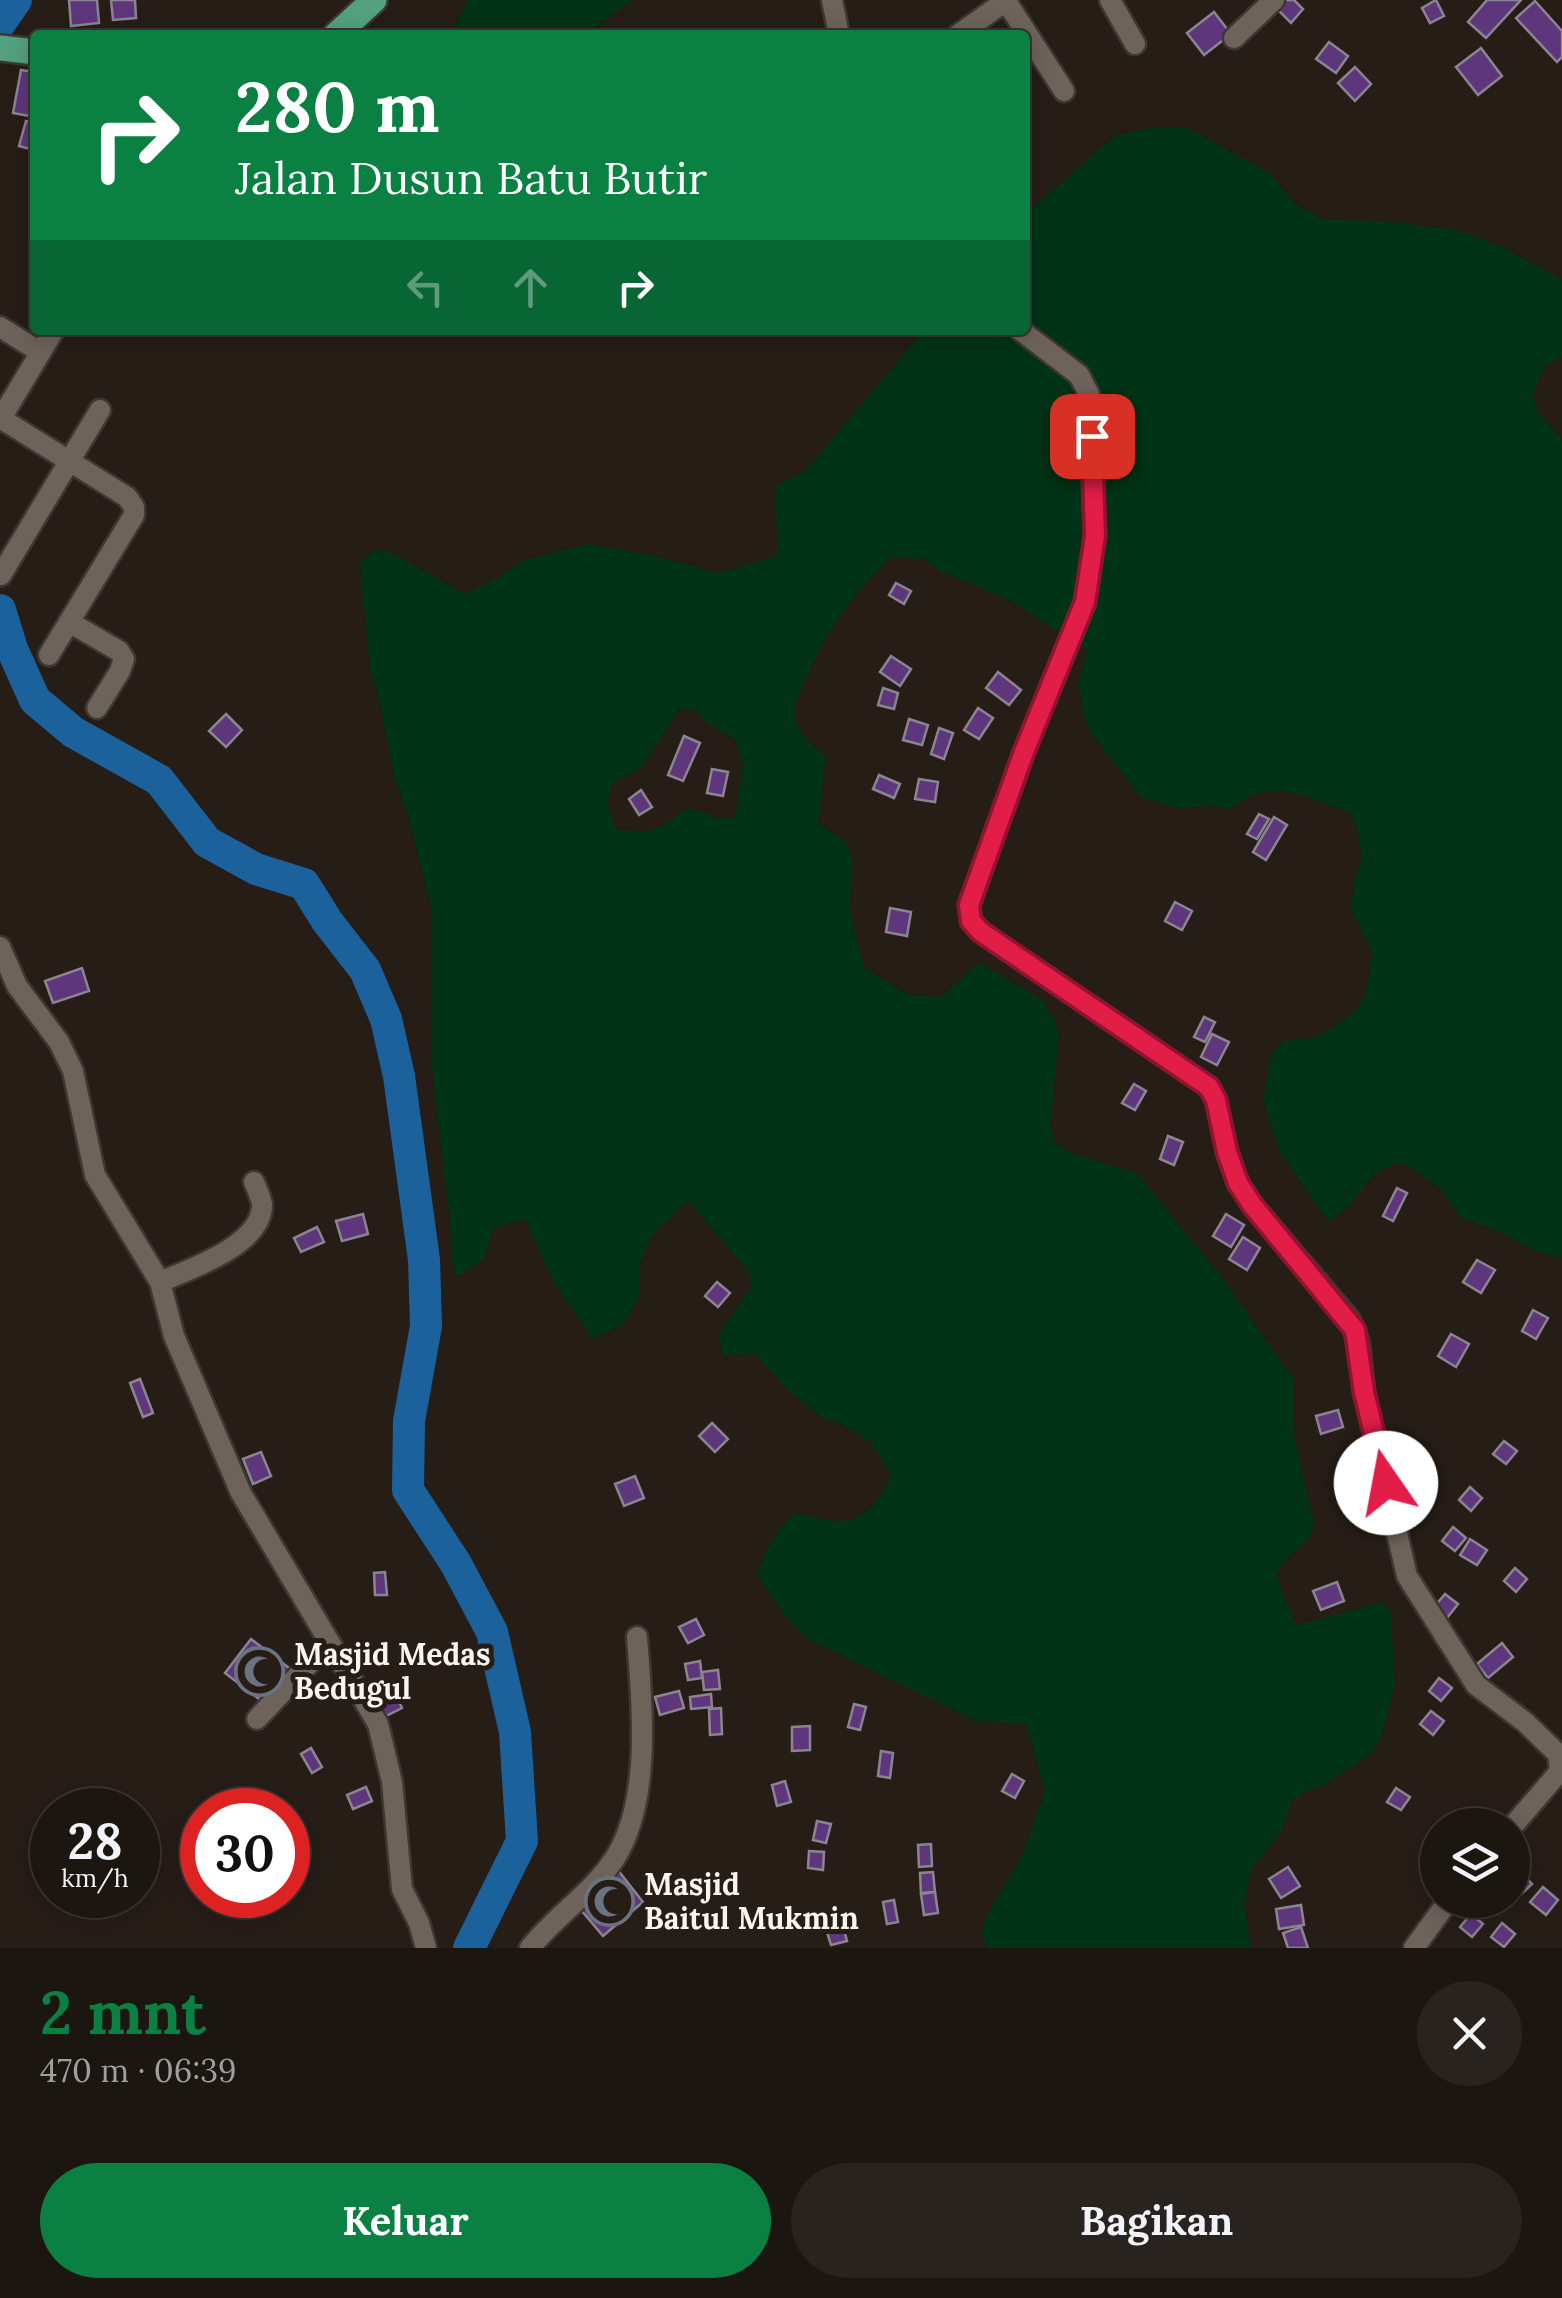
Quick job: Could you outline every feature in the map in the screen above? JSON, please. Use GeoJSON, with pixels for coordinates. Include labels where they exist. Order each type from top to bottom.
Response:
{"type":"FeatureCollection","features":[{"type":"Feature","properties":{"kind":"main road"},"geometry":{"type":"LineString","coordinates":[[341,30],[374,0]]}},
{"type":"Feature","properties":{"kind":"main road"},"geometry":{"type":"LineString","coordinates":[[0,48],[30,51]]}},
{"type":"Feature","properties":{"kind":"street"},"geometry":{"type":"LineString","coordinates":[[832,0],[839,30]]}},
{"type":"Feature","properties":{"kind":"street"},"geometry":{"type":"LineString","coordinates":[[965,30],[1006,0],[1025,30]]}},
{"type":"Feature","properties":{"kind":"street"},"geometry":{"type":"LineString","coordinates":[[1110,0],[1135,44]]}},
{"type":"Feature","properties":{"kind":"street"},"geometry":{"type":"LineString","coordinates":[[1234,38],[1274,0]]}},
{"type":"Feature","properties":{"kind":"street"},"geometry":{"type":"LineString","coordinates":[[1030,38],[1064,91]]}},
{"type":"Feature","properties":{"kind":"street"},"geometry":{"type":"LineString","coordinates":[[0,327],[40,352]]}},
{"type":"Feature","properties":{"kind":"street"},"geometry":{"type":"LineString","coordinates":[[50,655],[135,511],[126,497],[0,419],[51,335]]}},
{"type":"Feature","properties":{"kind":"street"},"geometry":{"type":"LineString","coordinates":[[1026,335],[1079,376],[1090,394],[1095,536],[1085,602],[990,844],[969,905],[971,921],[981,932],[1209,1087],[1238,1183],[1350,1320],[1359,1343],[1364,1392],[1407,1576],[1476,1685],[1525,1722],[1558,1754],[1560,1771],[1528,1808]]}},
{"type":"Feature","properties":{"kind":"street"},"geometry":{"type":"LineString","coordinates":[[1,575],[100,410]]}},
{"type":"Feature","properties":{"kind":"street"},"geometry":{"type":"LineString","coordinates":[[69,622],[119,651],[124,659],[97,708]]}},
{"type":"Feature","properties":{"kind":"street"},"geometry":{"type":"LineString","coordinates":[[0,947],[17,986],[59,1042],[72,1071],[95,1175],[160,1282],[174,1336],[241,1494],[328,1644],[350,1674],[383,1738],[398,1824],[402,1889],[426,1948]]}},
{"type":"Feature","properties":{"kind":"street"},"geometry":{"type":"LineString","coordinates":[[160,1282],[215,1258],[247,1235],[258,1222],[262,1204],[254,1182]]}},
{"type":"Feature","properties":{"kind":"street"},"geometry":{"type":"LineString","coordinates":[[530,1948],[607,1868],[622,1843],[635,1798],[644,1721],[637,1637]]}},
{"type":"Feature","properties":{"kind":"street"},"geometry":{"type":"LineString","coordinates":[[256,1718],[328,1644]]}},
{"type":"Feature","properties":{"kind":"street"},"geometry":{"type":"LineString","coordinates":[[1414,1948],[1436,1918]]}},
{"type":"Feature","properties":{"kind":"green space"},"geometry":{"type":"Polygon","coordinates":[[[468,0],[633,0],[592,30],[453,30],[468,0]]]}},
{"type":"Feature","properties":{"kind":"green space"},"geometry":{"type":"Polygon","coordinates":[[[1150,128],[1188,128],[1271,174],[1293,202],[1321,219],[1457,230],[1502,247],[1562,280],[1562,358],[1545,366],[1532,396],[1539,413],[1562,440],[1562,1258],[1535,1251],[1505,1234],[1460,1217],[1441,1189],[1404,1163],[1379,1172],[1348,1207],[1328,1221],[1280,1153],[1263,1101],[1271,1054],[1284,1041],[1314,1038],[1329,1030],[1357,1010],[1365,996],[1372,953],[1351,908],[1355,875],[1362,861],[1357,827],[1349,812],[1288,793],[1258,794],[1230,810],[1214,805],[1180,809],[1141,797],[1091,733],[1084,718],[1078,685],[1087,650],[1013,602],[938,570],[925,559],[892,557],[866,584],[823,643],[796,704],[801,732],[826,756],[818,823],[845,842],[852,857],[850,910],[864,968],[909,995],[941,997],[979,962],[1044,1001],[1059,1034],[1050,1126],[1056,1144],[1069,1152],[1138,1174],[1223,1279],[1293,1378],[1293,1431],[1314,1523],[1308,1540],[1283,1562],[1276,1577],[1297,1625],[1383,1602],[1391,1615],[1395,1685],[1381,1736],[1374,1751],[1323,1786],[1292,1800],[1282,1831],[1251,1870],[1244,1905],[1251,1948],[986,1948],[982,1929],[988,1913],[1023,1854],[1045,1791],[1026,1724],[976,1721],[808,1639],[768,1592],[757,1574],[781,1527],[793,1514],[833,1521],[854,1518],[877,1501],[890,1473],[871,1442],[839,1423],[824,1419],[789,1391],[755,1354],[722,1355],[719,1334],[751,1287],[748,1270],[688,1201],[651,1236],[640,1265],[639,1297],[622,1325],[593,1339],[553,1281],[525,1219],[493,1229],[484,1259],[457,1277],[451,1258],[431,1061],[432,911],[393,773],[370,671],[360,562],[374,551],[391,552],[464,594],[524,560],[589,544],[719,573],[778,555],[775,486],[806,470],[920,335],[1030,335],[1030,210],[1115,136],[1150,128]],[[679,709],[642,767],[612,784],[608,807],[617,830],[656,828],[689,808],[735,819],[743,764],[735,740],[695,711],[679,709]]]}},
{"type":"Feature","properties":{"kind":"building"},"geometry":{"type":"Polygon","coordinates":[[[69,0],[97,0],[99,23],[71,26],[69,0]]]}},
{"type":"Feature","properties":{"kind":"building"},"geometry":{"type":"Polygon","coordinates":[[[111,0],[135,0],[136,18],[113,20],[111,0]]]}},
{"type":"Feature","properties":{"kind":"building"},"geometry":{"type":"Polygon","coordinates":[[[1283,0],[1294,0],[1303,9],[1291,23],[1276,8],[1283,0]]]}},
{"type":"Feature","properties":{"kind":"building"},"geometry":{"type":"Polygon","coordinates":[[[1436,0],[1444,16],[1430,23],[1422,8],[1436,0]]]}},
{"type":"Feature","properties":{"kind":"building"},"geometry":{"type":"Polygon","coordinates":[[[1487,0],[1521,0],[1486,38],[1468,22],[1487,0]]]}},
{"type":"Feature","properties":{"kind":"building"},"geometry":{"type":"Polygon","coordinates":[[[1535,1],[1562,31],[1562,57],[1557,62],[1516,18],[1535,1]]]}},
{"type":"Feature","properties":{"kind":"building"},"geometry":{"type":"Polygon","coordinates":[[[1214,12],[1231,34],[1204,55],[1187,33],[1214,12]]]}},
{"type":"Feature","properties":{"kind":"building"},"geometry":{"type":"Polygon","coordinates":[[[1329,42],[1348,56],[1336,73],[1316,59],[1329,42]]]}},
{"type":"Feature","properties":{"kind":"building"},"geometry":{"type":"Polygon","coordinates":[[[1481,48],[1502,76],[1478,95],[1456,67],[1481,48]]]}},
{"type":"Feature","properties":{"kind":"building"},"geometry":{"type":"Polygon","coordinates":[[[1355,67],[1371,84],[1355,101],[1338,83],[1355,67]]]}},
{"type":"Feature","properties":{"kind":"building"},"geometry":{"type":"Polygon","coordinates":[[[21,70],[30,71],[30,116],[13,113],[21,70]]]}},
{"type":"Feature","properties":{"kind":"building"},"geometry":{"type":"Polygon","coordinates":[[[26,121],[30,122],[30,149],[19,146],[26,121]]]}},
{"type":"Feature","properties":{"kind":"building"},"geometry":{"type":"Polygon","coordinates":[[[896,583],[911,591],[904,604],[889,595],[896,583]]]}},
{"type":"Feature","properties":{"kind":"building"},"geometry":{"type":"Polygon","coordinates":[[[891,656],[911,669],[900,686],[880,672],[891,656]]]}},
{"type":"Feature","properties":{"kind":"building"},"geometry":{"type":"Polygon","coordinates":[[[998,672],[1021,690],[1009,705],[986,688],[998,672]]]}},
{"type":"Feature","properties":{"kind":"building"},"geometry":{"type":"Polygon","coordinates":[[[883,688],[898,693],[894,709],[878,705],[883,688]]]}},
{"type":"Feature","properties":{"kind":"building"},"geometry":{"type":"Polygon","coordinates":[[[978,708],[993,718],[979,739],[964,730],[978,708]]]}},
{"type":"Feature","properties":{"kind":"building"},"geometry":{"type":"Polygon","coordinates":[[[226,714],[242,730],[226,747],[209,731],[226,714]]]}},
{"type":"Feature","properties":{"kind":"building"},"geometry":{"type":"Polygon","coordinates":[[[909,719],[928,725],[922,745],[903,740],[909,719]]]}},
{"type":"Feature","properties":{"kind":"building"},"geometry":{"type":"Polygon","coordinates":[[[939,728],[953,733],[944,759],[931,754],[939,728]]]}},
{"type":"Feature","properties":{"kind":"building"},"geometry":{"type":"Polygon","coordinates":[[[684,736],[700,743],[683,781],[668,775],[684,736]]]}},
{"type":"Feature","properties":{"kind":"building"},"geometry":{"type":"Polygon","coordinates":[[[712,769],[728,772],[723,796],[707,793],[712,769]]]}},
{"type":"Feature","properties":{"kind":"building"},"geometry":{"type":"Polygon","coordinates":[[[879,775],[900,784],[894,798],[873,789],[879,775]]]}},
{"type":"Feature","properties":{"kind":"building"},"geometry":{"type":"Polygon","coordinates":[[[919,779],[938,782],[935,802],[915,799],[919,779]]]}},
{"type":"Feature","properties":{"kind":"building"},"geometry":{"type":"Polygon","coordinates":[[[641,790],[652,807],[639,815],[629,799],[641,790]]]}},
{"type":"Feature","properties":{"kind":"building"},"geometry":{"type":"Polygon","coordinates":[[[1259,814],[1269,819],[1257,839],[1247,834],[1259,814]]]}},
{"type":"Feature","properties":{"kind":"building"},"geometry":{"type":"Polygon","coordinates":[[[1274,817],[1287,825],[1266,860],[1253,852],[1274,817]]]}},
{"type":"Feature","properties":{"kind":"building"},"geometry":{"type":"Polygon","coordinates":[[[1175,902],[1192,911],[1182,930],[1165,921],[1175,902]]]}},
{"type":"Feature","properties":{"kind":"building"},"geometry":{"type":"Polygon","coordinates":[[[890,908],[911,912],[907,936],[886,932],[890,908]]]}},
{"type":"Feature","properties":{"kind":"building"},"geometry":{"type":"Polygon","coordinates":[[[82,968],[89,991],[53,1003],[45,981],[82,968]]]}},
{"type":"Feature","properties":{"kind":"building"},"geometry":{"type":"Polygon","coordinates":[[[1204,1017],[1215,1022],[1205,1042],[1194,1037],[1204,1017]]]}},
{"type":"Feature","properties":{"kind":"building"},"geometry":{"type":"Polygon","coordinates":[[[1212,1034],[1229,1042],[1217,1065],[1201,1057],[1212,1034]]]}},
{"type":"Feature","properties":{"kind":"building"},"geometry":{"type":"Polygon","coordinates":[[[1134,1084],[1146,1091],[1135,1110],[1122,1103],[1134,1084]]]}},
{"type":"Feature","properties":{"kind":"building"},"geometry":{"type":"Polygon","coordinates":[[[1168,1136],[1183,1142],[1174,1165],[1160,1159],[1168,1136]]]}},
{"type":"Feature","properties":{"kind":"building"},"geometry":{"type":"Polygon","coordinates":[[[1397,1188],[1407,1193],[1393,1221],[1383,1216],[1397,1188]]]}},
{"type":"Feature","properties":{"kind":"building"},"geometry":{"type":"Polygon","coordinates":[[[363,1214],[368,1234],[342,1241],[336,1221],[363,1214]]]}},
{"type":"Feature","properties":{"kind":"building"},"geometry":{"type":"Polygon","coordinates":[[[1226,1214],[1244,1225],[1231,1247],[1213,1236],[1226,1214]]]}},
{"type":"Feature","properties":{"kind":"building"},"geometry":{"type":"Polygon","coordinates":[[[317,1227],[324,1242],[301,1252],[294,1238],[317,1227]]]}},
{"type":"Feature","properties":{"kind":"building"},"geometry":{"type":"Polygon","coordinates":[[[1243,1237],[1260,1248],[1247,1270],[1229,1259],[1243,1237]]]}},
{"type":"Feature","properties":{"kind":"building"},"geometry":{"type":"Polygon","coordinates":[[[1477,1260],[1495,1270],[1481,1293],[1463,1282],[1477,1260]]]}},
{"type":"Feature","properties":{"kind":"building"},"geometry":{"type":"Polygon","coordinates":[[[717,1282],[730,1293],[718,1307],[705,1296],[717,1282]]]}},
{"type":"Feature","properties":{"kind":"building"},"geometry":{"type":"Polygon","coordinates":[[[1533,1310],[1548,1318],[1536,1339],[1522,1331],[1533,1310]]]}},
{"type":"Feature","properties":{"kind":"building"},"geometry":{"type":"Polygon","coordinates":[[[1451,1334],[1469,1344],[1456,1367],[1438,1356],[1451,1334]]]}},
{"type":"Feature","properties":{"kind":"building"},"geometry":{"type":"Polygon","coordinates":[[[140,1379],[153,1413],[143,1417],[130,1383],[140,1379]]]}},
{"type":"Feature","properties":{"kind":"building"},"geometry":{"type":"Polygon","coordinates":[[[1338,1410],[1343,1427],[1321,1434],[1316,1416],[1338,1410]]]}},
{"type":"Feature","properties":{"kind":"building"},"geometry":{"type":"Polygon","coordinates":[[[712,1423],[728,1439],[715,1452],[699,1436],[712,1423]]]}},
{"type":"Feature","properties":{"kind":"building"},"geometry":{"type":"Polygon","coordinates":[[[1504,1441],[1517,1451],[1506,1464],[1493,1454],[1504,1441]]]}},
{"type":"Feature","properties":{"kind":"building"},"geometry":{"type":"Polygon","coordinates":[[[261,1452],[271,1476],[253,1484],[243,1459],[261,1452]]]}},
{"type":"Feature","properties":{"kind":"building"},"geometry":{"type":"Polygon","coordinates":[[[635,1476],[644,1498],[624,1506],[615,1484],[635,1476]]]}},
{"type":"Feature","properties":{"kind":"building"},"geometry":{"type":"Polygon","coordinates":[[[1470,1487],[1482,1498],[1471,1511],[1459,1500],[1470,1487]]]}},
{"type":"Feature","properties":{"kind":"building"},"geometry":{"type":"Polygon","coordinates":[[[1453,1527],[1466,1538],[1455,1551],[1442,1541],[1453,1527]]]}},
{"type":"Feature","properties":{"kind":"building"},"geometry":{"type":"Polygon","coordinates":[[[1470,1539],[1487,1550],[1477,1565],[1460,1555],[1470,1539]]]}},
{"type":"Feature","properties":{"kind":"building"},"geometry":{"type":"Polygon","coordinates":[[[1515,1568],[1527,1579],[1516,1592],[1504,1581],[1515,1568]]]}},
{"type":"Feature","properties":{"kind":"building"},"geometry":{"type":"Polygon","coordinates":[[[385,1572],[387,1595],[375,1595],[374,1573],[385,1572]]]}},
{"type":"Feature","properties":{"kind":"building"},"geometry":{"type":"Polygon","coordinates":[[[1337,1582],[1344,1601],[1321,1610],[1313,1591],[1337,1582]]]}},
{"type":"Feature","properties":{"kind":"building"},"geometry":{"type":"Polygon","coordinates":[[[1445,1594],[1458,1604],[1447,1618],[1434,1607],[1445,1594]]]}},
{"type":"Feature","properties":{"kind":"building"},"geometry":{"type":"Polygon","coordinates":[[[696,1619],[704,1635],[688,1643],[679,1627],[696,1619]]]}},
{"type":"Feature","properties":{"kind":"building","name":"Masjid Medas Bedugul"},"geometry":{"type":"Polygon","coordinates":[[[251,1639],[293,1671],[267,1705],[225,1673],[251,1639]]]}},
{"type":"Feature","properties":{"kind":"building"},"geometry":{"type":"Polygon","coordinates":[[[1502,1643],[1513,1657],[1488,1678],[1477,1664],[1502,1643]]]}},
{"type":"Feature","properties":{"kind":"building"},"geometry":{"type":"Polygon","coordinates":[[[700,1661],[702,1678],[688,1680],[685,1664],[700,1661]]]}},
{"type":"Feature","properties":{"kind":"building"},"geometry":{"type":"Polygon","coordinates":[[[718,1670],[720,1689],[704,1690],[702,1672],[718,1670]]]}},
{"type":"Feature","properties":{"kind":"building"},"geometry":{"type":"Polygon","coordinates":[[[1439,1678],[1452,1688],[1441,1701],[1429,1691],[1439,1678]]]}},
{"type":"Feature","properties":{"kind":"building"},"geometry":{"type":"Polygon","coordinates":[[[394,1691],[402,1708],[382,1718],[374,1701],[394,1691]]]}},
{"type":"Feature","properties":{"kind":"building"},"geometry":{"type":"Polygon","coordinates":[[[679,1691],[684,1708],[660,1715],[655,1697],[679,1691]]]}},
{"type":"Feature","properties":{"kind":"building"},"geometry":{"type":"Polygon","coordinates":[[[711,1694],[712,1707],[691,1709],[690,1697],[711,1694]]]}},
{"type":"Feature","properties":{"kind":"building"},"geometry":{"type":"Polygon","coordinates":[[[854,1704],[866,1707],[860,1730],[848,1727],[854,1704]]]}},
{"type":"Feature","properties":{"kind":"building"},"geometry":{"type":"Polygon","coordinates":[[[721,1708],[722,1734],[710,1735],[709,1709],[721,1708]]]}},
{"type":"Feature","properties":{"kind":"building"},"geometry":{"type":"Polygon","coordinates":[[[1431,1711],[1444,1721],[1433,1735],[1420,1724],[1431,1711]]]}},
{"type":"Feature","properties":{"kind":"building"},"geometry":{"type":"Polygon","coordinates":[[[810,1726],[810,1750],[792,1751],[792,1727],[810,1726]]]}},
{"type":"Feature","properties":{"kind":"building"},"geometry":{"type":"Polygon","coordinates":[[[311,1748],[322,1767],[312,1773],[301,1754],[311,1748]]]}},
{"type":"Feature","properties":{"kind":"building"},"geometry":{"type":"Polygon","coordinates":[[[881,1751],[893,1753],[890,1778],[878,1776],[881,1751]]]}},
{"type":"Feature","properties":{"kind":"building"},"geometry":{"type":"Polygon","coordinates":[[[1012,1774],[1024,1781],[1015,1798],[1002,1791],[1012,1774]]]}},
{"type":"Feature","properties":{"kind":"building"},"geometry":{"type":"Polygon","coordinates":[[[785,1781],[791,1802],[777,1806],[772,1785],[785,1781]]]}},
{"type":"Feature","properties":{"kind":"building"},"geometry":{"type":"Polygon","coordinates":[[[366,1787],[372,1801],[353,1809],[347,1795],[366,1787]]]}},
{"type":"Feature","properties":{"kind":"building"},"geometry":{"type":"Polygon","coordinates":[[[1396,1788],[1410,1797],[1401,1810],[1387,1802],[1396,1788]]]}},
{"type":"Feature","properties":{"kind":"building"},"geometry":{"type":"Polygon","coordinates":[[[817,1821],[831,1824],[826,1843],[813,1840],[817,1821]]]}},
{"type":"Feature","properties":{"kind":"building"},"geometry":{"type":"Polygon","coordinates":[[[931,1844],[932,1866],[919,1867],[918,1845],[931,1844]]]}},
{"type":"Feature","properties":{"kind":"building"},"geometry":{"type":"Polygon","coordinates":[[[809,1851],[824,1852],[823,1870],[808,1868],[809,1851]]]}},
{"type":"Feature","properties":{"kind":"building"},"geometry":{"type":"Polygon","coordinates":[[[1288,1867],[1300,1886],[1281,1898],[1269,1879],[1288,1867]]]}},
{"type":"Feature","properties":{"kind":"building","name":"Masjid Baitul Mukmin"},"geometry":{"type":"Polygon","coordinates":[[[617,1869],[643,1902],[603,1936],[575,1903],[617,1869]]]}},
{"type":"Feature","properties":{"kind":"building"},"geometry":{"type":"Polygon","coordinates":[[[933,1872],[935,1892],[921,1893],[920,1873],[933,1872]]]}},
{"type":"Feature","properties":{"kind":"building"},"geometry":{"type":"Polygon","coordinates":[[[1543,1887],[1558,1900],[1546,1915],[1530,1902],[1543,1887]]]}},
{"type":"Feature","properties":{"kind":"building"},"geometry":{"type":"Polygon","coordinates":[[[935,1892],[938,1913],[924,1915],[921,1894],[935,1892]]]}},
{"type":"Feature","properties":{"kind":"building"},"geometry":{"type":"Polygon","coordinates":[[[894,1900],[898,1922],[887,1924],[883,1902],[894,1900]]]}},
{"type":"Feature","properties":{"kind":"building"},"geometry":{"type":"Polygon","coordinates":[[[1301,1905],[1304,1925],[1279,1929],[1276,1909],[1301,1905]]]}},
{"type":"Feature","properties":{"kind":"building"},"geometry":{"type":"Polygon","coordinates":[[[840,1914],[847,1941],[831,1945],[823,1919],[840,1914]]]}},
{"type":"Feature","properties":{"kind":"building"},"geometry":{"type":"Polygon","coordinates":[[[1468,1918],[1483,1924],[1472,1937],[1460,1927],[1468,1918]]]}},
{"type":"Feature","properties":{"kind":"building"},"geometry":{"type":"Polygon","coordinates":[[[1502,1923],[1515,1934],[1504,1947],[1491,1937],[1502,1923]]]}},
{"type":"Feature","properties":{"kind":"building"},"geometry":{"type":"Polygon","coordinates":[[[1301,1927],[1308,1948],[1288,1948],[1283,1933],[1301,1927]]]}},
{"type":"Feature","properties":{"kind":"waterway"},"geometry":{"type":"LineString","coordinates":[[0,23],[16,0]]}},
{"type":"Feature","properties":{"kind":"waterway"},"geometry":{"type":"LineString","coordinates":[[0,610],[35,700],[73,732],[159,780],[207,842],[256,869],[304,884],[365,970],[386,1019],[399,1076],[424,1260],[426,1326],[409,1421],[408,1490],[456,1564],[492,1632],[515,1732],[522,1841],[469,1948]]}},
{"type":"Feature","properties":{"kind":"place","name":"Masjid Medas Bedugul"},"geometry":{"type":"Point","coordinates":[259,1672]}},
{"type":"Feature","properties":{"kind":"place","name":"Masjid Baitul Mukmin"},"geometry":{"type":"Point","coordinates":[609,1902]}},
{"type":"Feature","properties":{"kind":"route"},"geometry":{"type":"LineString","coordinates":[[1092,436],[1095,536],[1085,602],[1024,752],[969,914],[981,932],[1209,1087],[1238,1183],[1355,1330],[1364,1392],[1386,1483]]}}]}
